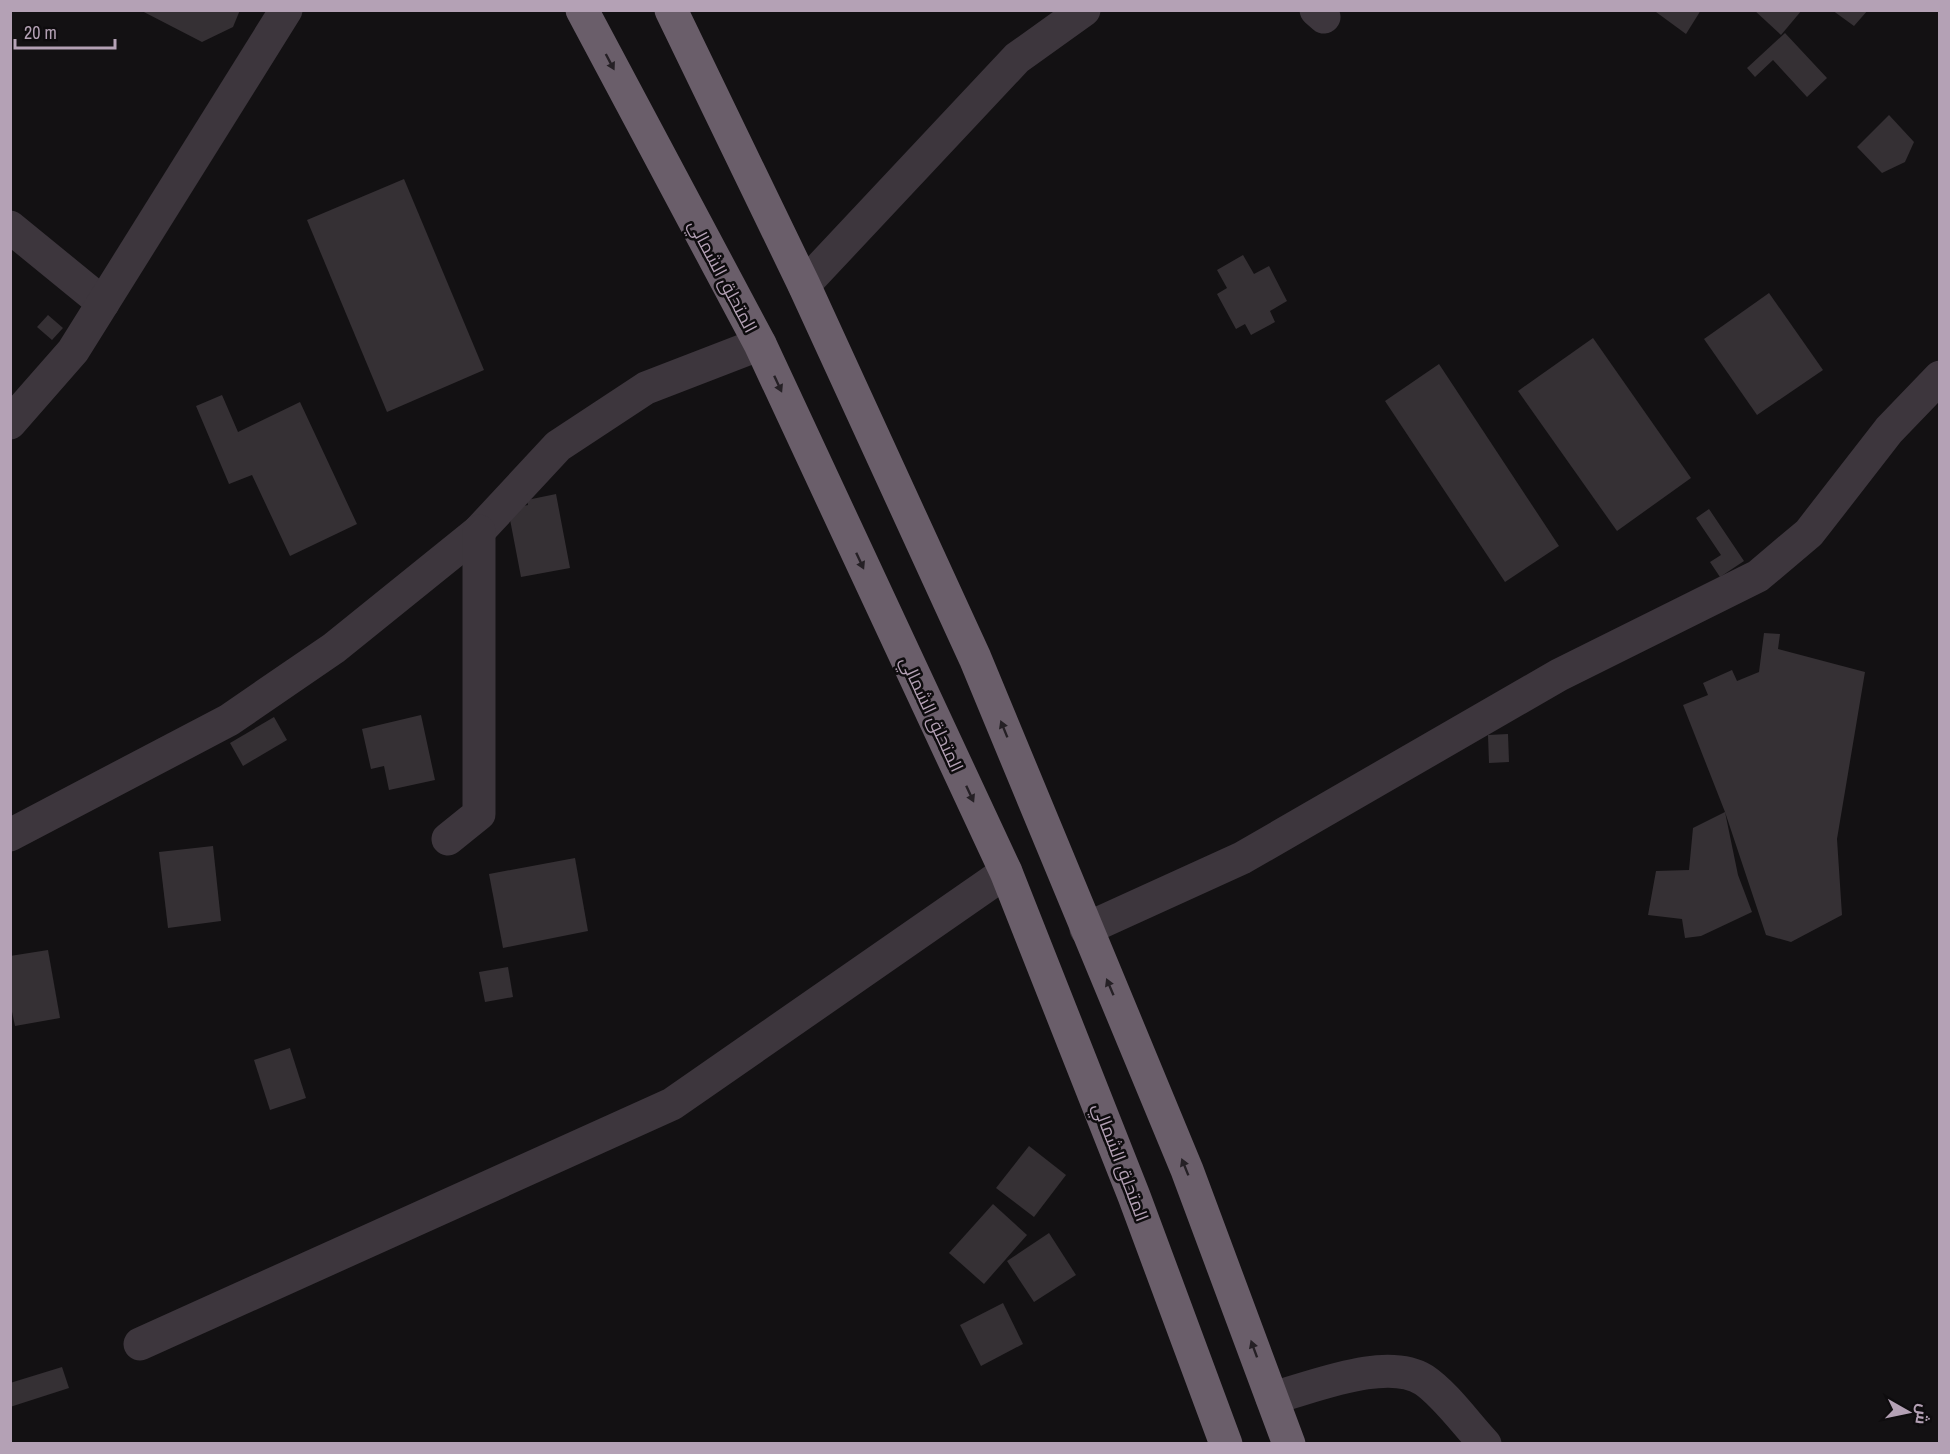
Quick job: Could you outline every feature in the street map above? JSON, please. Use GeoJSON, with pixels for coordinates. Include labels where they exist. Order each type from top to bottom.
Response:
{"type":"FeatureCollection","features":[{"type":"Feature","properties":{"kind":"highway","name":"المتحلق الشمالي"},"geometry":{"type":"LineString","coordinates":[[582,10],[760,344],[1006,872],[1134,1196],[1226,1443]]}},
{"type":"Feature","properties":{"kind":"highway"},"geometry":{"type":"LineString","coordinates":[[671,10],[804,285],[975,658],[1186,1170],[1289,1443]]}},
{"type":"Feature","properties":{"kind":"street"},"geometry":{"type":"LineString","coordinates":[[10,423],[73,351],[286,10]]}},
{"type":"Feature","properties":{"kind":"street"},"geometry":{"type":"LineString","coordinates":[[804,285],[1017,58],[1084,10]]}},
{"type":"Feature","properties":{"kind":"street"},"geometry":{"type":"LineString","coordinates":[[10,227],[103,303]]}},
{"type":"Feature","properties":{"kind":"street"},"geometry":{"type":"LineString","coordinates":[[10,835],[229,720],[334,648],[479,531],[558,446],[646,387],[760,344]]}},
{"type":"Feature","properties":{"kind":"street"},"geometry":{"type":"LineString","coordinates":[[1086,929],[1242,858],[1559,675],[1758,576],[1809,533],[1889,430],[1940,377]]}},
{"type":"Feature","properties":{"kind":"street"},"geometry":{"type":"LineString","coordinates":[[448,839],[479,814],[479,531]]}},
{"type":"Feature","properties":{"kind":"street"},"geometry":{"type":"LineString","coordinates":[[140,1344],[672,1104],[1006,872]]}},
{"type":"Feature","properties":{"kind":"street"},"geometry":{"type":"LineString","coordinates":[[1272,1398],[1369,1373],[1389,1370],[1408,1373],[1425,1381],[1485,1443]]}},
{"type":"Feature","properties":{"kind":"building"},"geometry":{"type":"Polygon","coordinates":[[[140,10],[240,10],[233,27],[202,42],[140,10]]]}},
{"type":"Feature","properties":{"kind":"building"},"geometry":{"type":"Polygon","coordinates":[[[1657,10],[1701,10],[1686,34],[1656,12],[1657,10]]]}},
{"type":"Feature","properties":{"kind":"building"},"geometry":{"type":"Polygon","coordinates":[[[1754,10],[1802,10],[1781,35],[1754,10]]]}},
{"type":"Feature","properties":{"kind":"building"},"geometry":{"type":"Polygon","coordinates":[[[1832,10],[1868,10],[1854,26],[1832,10]]]}},
{"type":"Feature","properties":{"kind":"building"},"geometry":{"type":"Polygon","coordinates":[[[1785,33],[1827,78],[1807,97],[1773,60],[1755,77],[1747,68],[1785,33]]]}},
{"type":"Feature","properties":{"kind":"building"},"geometry":{"type":"Polygon","coordinates":[[[1889,115],[1914,142],[1905,162],[1882,173],[1857,147],[1889,115]]]}},
{"type":"Feature","properties":{"kind":"building"},"geometry":{"type":"Polygon","coordinates":[[[404,179],[484,370],[387,412],[307,220],[404,179]]]}},
{"type":"Feature","properties":{"kind":"building"},"geometry":{"type":"Polygon","coordinates":[[[1243,255],[1254,274],[1269,266],[1287,301],[1270,311],[1275,322],[1251,335],[1245,324],[1236,329],[1217,294],[1227,288],[1217,270],[1243,255]]]}},
{"type":"Feature","properties":{"kind":"building"},"geometry":{"type":"Polygon","coordinates":[[[1769,293],[1823,370],[1757,415],[1704,339],[1769,293]]]}},
{"type":"Feature","properties":{"kind":"building"},"geometry":{"type":"Polygon","coordinates":[[[48,315],[63,328],[52,340],[37,327],[48,315]]]}},
{"type":"Feature","properties":{"kind":"building"},"geometry":{"type":"Polygon","coordinates":[[[1593,338],[1691,478],[1617,531],[1518,391],[1593,338]]]}},
{"type":"Feature","properties":{"kind":"building"},"geometry":{"type":"Polygon","coordinates":[[[1439,364],[1559,546],[1505,582],[1385,401],[1439,364]]]}},
{"type":"Feature","properties":{"kind":"building"},"geometry":{"type":"Polygon","coordinates":[[[222,395],[238,432],[300,402],[357,524],[290,556],[252,475],[229,484],[196,406],[222,395]]]}},
{"type":"Feature","properties":{"kind":"building"},"geometry":{"type":"Polygon","coordinates":[[[556,494],[570,568],[521,577],[508,509],[528,505],[527,500],[556,494]]]}},
{"type":"Feature","properties":{"kind":"building"},"geometry":{"type":"Polygon","coordinates":[[[1709,509],[1744,561],[1720,577],[1710,562],[1721,555],[1696,518],[1709,509]]]}},
{"type":"Feature","properties":{"kind":"building"},"geometry":{"type":"Polygon","coordinates":[[[1764,633],[1780,634],[1778,649],[1865,672],[1837,839],[1842,915],[1791,942],[1766,935],[1725,812],[1683,705],[1708,695],[1703,683],[1732,670],[1737,681],[1759,672],[1764,633]]]}},
{"type":"Feature","properties":{"kind":"building"},"geometry":{"type":"Polygon","coordinates":[[[421,715],[435,780],[389,790],[384,766],[371,769],[362,729],[421,715]]]}},
{"type":"Feature","properties":{"kind":"building"},"geometry":{"type":"Polygon","coordinates":[[[274,717],[287,740],[243,766],[230,743],[274,717]]]}},
{"type":"Feature","properties":{"kind":"building"},"geometry":{"type":"Polygon","coordinates":[[[1508,734],[1509,762],[1489,763],[1488,735],[1508,734]]]}},
{"type":"Feature","properties":{"kind":"building"},"geometry":{"type":"Polygon","coordinates":[[[1725,812],[1738,875],[1752,912],[1701,936],[1685,938],[1682,919],[1648,915],[1656,871],[1689,870],[1693,828],[1725,812]]]}},
{"type":"Feature","properties":{"kind":"building"},"geometry":{"type":"Polygon","coordinates":[[[213,846],[221,921],[168,928],[159,852],[213,846]]]}},
{"type":"Feature","properties":{"kind":"building"},"geometry":{"type":"Polygon","coordinates":[[[575,858],[588,931],[503,948],[489,874],[575,858]]]}},
{"type":"Feature","properties":{"kind":"building"},"geometry":{"type":"Polygon","coordinates":[[[48,950],[60,1018],[15,1026],[10,1002],[10,956],[48,950]]]}},
{"type":"Feature","properties":{"kind":"building"},"geometry":{"type":"Polygon","coordinates":[[[508,967],[513,997],[485,1002],[479,972],[508,967]]]}},
{"type":"Feature","properties":{"kind":"building"},"geometry":{"type":"Polygon","coordinates":[[[290,1048],[306,1098],[270,1110],[254,1060],[290,1048]]]}},
{"type":"Feature","properties":{"kind":"building"},"geometry":{"type":"Polygon","coordinates":[[[1029,1146],[1066,1175],[1034,1217],[996,1188],[1029,1146]]]}},
{"type":"Feature","properties":{"kind":"building"},"geometry":{"type":"Polygon","coordinates":[[[993,1204],[1027,1235],[984,1284],[949,1253],[993,1204]]]}},
{"type":"Feature","properties":{"kind":"building"},"geometry":{"type":"Polygon","coordinates":[[[1049,1233],[1076,1275],[1034,1302],[1007,1261],[1049,1233]]]}},
{"type":"Feature","properties":{"kind":"building"},"geometry":{"type":"Polygon","coordinates":[[[1003,1303],[1023,1344],[981,1366],[960,1325],[1003,1303]]]}},
{"type":"Feature","properties":{"kind":"building"},"geometry":{"type":"Polygon","coordinates":[[[62,1367],[69,1388],[10,1407],[10,1383],[62,1367]]]}}]}
